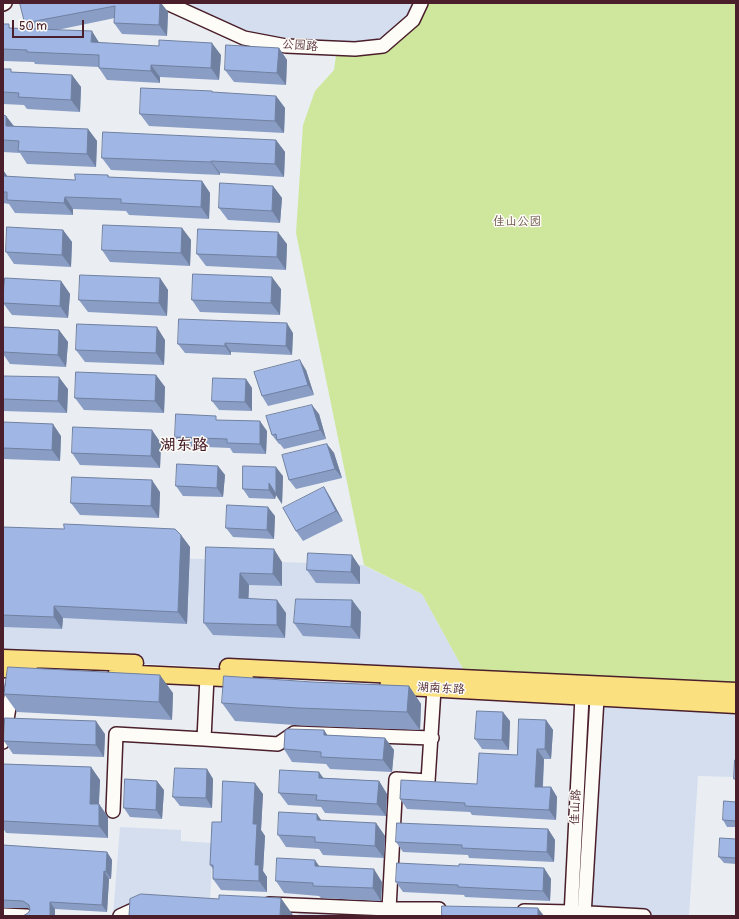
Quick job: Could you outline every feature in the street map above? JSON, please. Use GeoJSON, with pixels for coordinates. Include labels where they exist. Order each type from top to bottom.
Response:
{"type":"FeatureCollection","features":[{"type":"Feature","properties":{"kind":"main road","name":"湖南东路"},"geometry":{"type":"LineString","coordinates":[[6,665],[736,705]]}},
{"type":"Feature","properties":{"kind":"main road"},"geometry":{"type":"LineString","coordinates":[[6,665],[736,691]]}},
{"type":"Feature","properties":{"kind":"street","name":"公园路"},"geometry":{"type":"LineString","coordinates":[[167,3],[244,38],[286,46],[355,49],[383,46],[413,20],[421,3]]}},
{"type":"Feature","properties":{"kind":"street"},"geometry":{"type":"LineString","coordinates":[[3,742],[13,689],[6,665]]}},
{"type":"Feature","properties":{"kind":"street"},"geometry":{"type":"LineString","coordinates":[[204,739],[207,677]]}},
{"type":"Feature","properties":{"kind":"street"},"geometry":{"type":"LineString","coordinates":[[389,909],[396,779],[428,782],[434,689]]}},
{"type":"Feature","properties":{"kind":"street","name":"佳山路"},"geometry":{"type":"LineString","coordinates":[[571,914],[589,698]]}},
{"type":"Feature","properties":{"kind":"street","name":"佳山路"},"geometry":{"type":"LineString","coordinates":[[584,914],[589,698]]}},
{"type":"Feature","properties":{"kind":"street"},"geometry":{"type":"LineString","coordinates":[[113,811],[116,734],[278,744],[294,733],[432,738]]}},
{"type":"Feature","properties":{"kind":"street"},"geometry":{"type":"LineString","coordinates":[[120,916],[157,900]]}},
{"type":"Feature","properties":{"kind":"street"},"geometry":{"type":"LineString","coordinates":[[257,904],[389,909],[439,913],[455,910]]}},
{"type":"Feature","properties":{"kind":"street"},"geometry":{"type":"LineString","coordinates":[[509,911],[644,916]]}},
{"type":"Feature","properties":{"kind":"street"},"geometry":{"type":"LineString","coordinates":[[3,915],[27,916]]}},
{"type":"Feature","properties":{"kind":"shaded area"},"geometry":{"type":"Polygon","coordinates":[[[167,3],[421,3],[383,46],[244,38],[167,3]]]}},
{"type":"Feature","properties":{"kind":"shaded area"},"geometry":{"type":"Polygon","coordinates":[[[3,530],[173,558],[363,565],[422,594],[468,678],[3,658],[3,530]]]}},
{"type":"Feature","properties":{"kind":"shaded area"},"geometry":{"type":"Polygon","coordinates":[[[597,698],[736,705],[735,777],[698,776],[689,916],[644,916],[585,913],[597,698]]]}},
{"type":"Feature","properties":{"kind":"shaded area"},"geometry":{"type":"Polygon","coordinates":[[[120,827],[181,830],[181,841],[213,843],[210,900],[113,916],[120,827]]]}},
{"type":"Feature","properties":{"kind":"shaded area"},"geometry":{"type":"Polygon","coordinates":[[[299,912],[382,916],[299,916],[299,912]]]}},
{"type":"Feature","properties":{"kind":"green space","name":"佳山公园"},"geometry":{"type":"Polygon","coordinates":[[[422,3],[736,3],[736,691],[468,678],[422,594],[364,565],[296,233],[303,125],[315,91],[334,70],[337,48],[383,46],[422,3]]]}},
{"type":"Feature","properties":{"kind":"building"},"geometry":{"type":"Polygon","coordinates":[[[20,3],[160,3],[159,25],[114,23],[115,6],[25,23],[20,3]]]}},
{"type":"Feature","properties":{"kind":"building"},"geometry":{"type":"Polygon","coordinates":[[[3,24],[9,24],[9,28],[92,31],[91,42],[159,46],[159,40],[212,43],[211,68],[151,65],[151,71],[99,68],[99,55],[27,52],[27,50],[3,49],[3,24]]]}},
{"type":"Feature","properties":{"kind":"building"},"geometry":{"type":"Polygon","coordinates":[[[226,45],[279,48],[277,73],[225,70],[226,45]]]}},
{"type":"Feature","properties":{"kind":"building"},"geometry":{"type":"Polygon","coordinates":[[[3,69],[11,69],[11,72],[72,75],[71,100],[18,97],[19,93],[3,92],[3,69]]]}},
{"type":"Feature","properties":{"kind":"building"},"geometry":{"type":"Polygon","coordinates":[[[141,88],[212,91],[276,96],[275,121],[140,114],[141,88]]]}},
{"type":"Feature","properties":{"kind":"building"},"geometry":{"type":"Polygon","coordinates":[[[3,115],[6,116],[6,126],[88,129],[87,154],[18,151],[19,141],[3,140],[3,115]]]}},
{"type":"Feature","properties":{"kind":"building"},"geometry":{"type":"Polygon","coordinates":[[[103,132],[276,140],[275,164],[102,158],[103,132]]]}},
{"type":"Feature","properties":{"kind":"building"},"geometry":{"type":"Polygon","coordinates":[[[75,174],[202,181],[201,207],[121,203],[121,199],[65,197],[64,203],[7,200],[7,192],[3,192],[3,176],[75,180],[75,174]]]}},
{"type":"Feature","properties":{"kind":"building"},"geometry":{"type":"Polygon","coordinates":[[[220,183],[273,186],[272,211],[219,208],[220,183]]]}},
{"type":"Feature","properties":{"kind":"building"},"geometry":{"type":"Polygon","coordinates":[[[103,225],[182,228],[181,253],[102,250],[103,225]]]}},
{"type":"Feature","properties":{"kind":"building"},"geometry":{"type":"Polygon","coordinates":[[[7,227],[63,230],[62,255],[6,252],[7,227]]]}},
{"type":"Feature","properties":{"kind":"building"},"geometry":{"type":"Polygon","coordinates":[[[198,229],[278,232],[277,257],[197,254],[198,229]]]}},
{"type":"Feature","properties":{"kind":"building"},"geometry":{"type":"Polygon","coordinates":[[[193,274],[272,277],[271,303],[192,300],[193,274]]]}},
{"type":"Feature","properties":{"kind":"building"},"geometry":{"type":"Polygon","coordinates":[[[80,275],[160,278],[159,303],[79,300],[80,275]]]}},
{"type":"Feature","properties":{"kind":"building"},"geometry":{"type":"Polygon","coordinates":[[[5,278],[61,281],[60,306],[3,303],[5,278]]]}},
{"type":"Feature","properties":{"kind":"building"},"geometry":{"type":"Polygon","coordinates":[[[179,319],[287,323],[286,346],[225,343],[225,346],[178,344],[179,319]]]}},
{"type":"Feature","properties":{"kind":"building"},"geometry":{"type":"Polygon","coordinates":[[[77,324],[157,327],[156,353],[76,350],[77,324]]]}},
{"type":"Feature","properties":{"kind":"building"},"geometry":{"type":"Polygon","coordinates":[[[3,327],[59,330],[58,355],[3,352],[3,327]]]}},
{"type":"Feature","properties":{"kind":"building"},"geometry":{"type":"Polygon","coordinates":[[[300,360],[308,385],[262,396],[254,372],[300,360]]]}},
{"type":"Feature","properties":{"kind":"building"},"geometry":{"type":"Polygon","coordinates":[[[76,372],[156,375],[155,401],[75,398],[76,372]]]}},
{"type":"Feature","properties":{"kind":"building"},"geometry":{"type":"Polygon","coordinates":[[[3,376],[59,377],[58,401],[3,399],[3,376]]]}},
{"type":"Feature","properties":{"kind":"building"},"geometry":{"type":"Polygon","coordinates":[[[213,378],[246,379],[245,402],[212,401],[213,378]]]}},
{"type":"Feature","properties":{"kind":"building"},"geometry":{"type":"Polygon","coordinates":[[[312,405],[320,430],[277,440],[276,434],[272,435],[266,416],[312,405]]]}},
{"type":"Feature","properties":{"kind":"building"},"geometry":{"type":"Polygon","coordinates":[[[176,414],[216,416],[216,420],[260,421],[260,444],[227,443],[227,439],[175,437],[176,414]]]}},
{"type":"Feature","properties":{"kind":"building"},"geometry":{"type":"Polygon","coordinates":[[[3,422],[53,424],[52,450],[3,448],[3,422]]]}},
{"type":"Feature","properties":{"kind":"building"},"geometry":{"type":"Polygon","coordinates":[[[73,427],[152,430],[151,456],[72,453],[73,427]]]}},
{"type":"Feature","properties":{"kind":"building"},"geometry":{"type":"Polygon","coordinates":[[[327,444],[335,469],[289,480],[282,455],[327,444]]]}},
{"type":"Feature","properties":{"kind":"building"},"geometry":{"type":"Polygon","coordinates":[[[177,464],[218,466],[217,488],[176,486],[177,464]]]}},
{"type":"Feature","properties":{"kind":"building"},"geometry":{"type":"Polygon","coordinates":[[[243,466],[276,467],[276,494],[269,483],[269,490],[243,489],[243,466]]]}},
{"type":"Feature","properties":{"kind":"building"},"geometry":{"type":"Polygon","coordinates":[[[72,477],[152,480],[151,506],[71,503],[72,477]]]}},
{"type":"Feature","properties":{"kind":"building"},"geometry":{"type":"Polygon","coordinates":[[[324,487],[336,511],[296,531],[283,508],[324,487]]]}},
{"type":"Feature","properties":{"kind":"building"},"geometry":{"type":"Polygon","coordinates":[[[227,505],[268,507],[267,530],[226,528],[227,505]]]}},
{"type":"Feature","properties":{"kind":"building"},"geometry":{"type":"Polygon","coordinates":[[[64,524],[175,529],[181,535],[178,612],[54,606],[54,617],[3,615],[3,527],[64,529],[64,524]]]}},
{"type":"Feature","properties":{"kind":"building"},"geometry":{"type":"Polygon","coordinates":[[[206,547],[274,549],[273,574],[240,573],[239,598],[277,600],[277,625],[204,623],[206,547]]]}},
{"type":"Feature","properties":{"kind":"building"},"geometry":{"type":"Polygon","coordinates":[[[308,553],[352,555],[351,572],[307,570],[308,553]]]}},
{"type":"Feature","properties":{"kind":"building"},"geometry":{"type":"Polygon","coordinates":[[[296,599],[352,600],[351,627],[294,623],[296,599]]]}},
{"type":"Feature","properties":{"kind":"building"},"geometry":{"type":"Polygon","coordinates":[[[8,667],[160,675],[159,702],[4,694],[8,667]]]}},
{"type":"Feature","properties":{"kind":"building"},"geometry":{"type":"Polygon","coordinates":[[[224,676],[312,682],[409,686],[407,712],[298,708],[222,703],[224,676]]]}},
{"type":"Feature","properties":{"kind":"building"},"geometry":{"type":"Polygon","coordinates":[[[477,711],[503,712],[502,740],[475,739],[477,711]]]}},
{"type":"Feature","properties":{"kind":"building"},"geometry":{"type":"Polygon","coordinates":[[[5,718],[96,721],[96,745],[4,741],[5,718]]]}},
{"type":"Feature","properties":{"kind":"building"},"geometry":{"type":"Polygon","coordinates":[[[519,719],[546,720],[545,749],[537,749],[535,787],[551,787],[549,810],[465,806],[465,803],[400,799],[401,780],[477,784],[479,753],[517,755],[519,719]]]}},
{"type":"Feature","properties":{"kind":"building"},"geometry":{"type":"Polygon","coordinates":[[[288,729],[324,730],[324,735],[385,738],[383,760],[321,757],[321,752],[284,749],[285,731],[288,729]]]}},
{"type":"Feature","properties":{"kind":"building"},"geometry":{"type":"Polygon","coordinates":[[[735,760],[736,779],[734,779],[735,760]]]}},
{"type":"Feature","properties":{"kind":"building"},"geometry":{"type":"Polygon","coordinates":[[[3,764],[91,767],[90,804],[99,804],[99,826],[3,821],[3,764]]]}},
{"type":"Feature","properties":{"kind":"building"},"geometry":{"type":"Polygon","coordinates":[[[175,768],[207,769],[206,798],[173,797],[175,768]]]}},
{"type":"Feature","properties":{"kind":"building"},"geometry":{"type":"Polygon","coordinates":[[[280,770],[319,772],[319,778],[379,781],[377,804],[316,800],[317,795],[279,793],[280,770]]]}},
{"type":"Feature","properties":{"kind":"building"},"geometry":{"type":"Polygon","coordinates":[[[125,779],[157,781],[156,810],[124,808],[125,779]]]}},
{"type":"Feature","properties":{"kind":"building"},"geometry":{"type":"Polygon","coordinates":[[[223,781],[255,783],[253,824],[257,824],[255,865],[259,865],[259,881],[213,879],[213,865],[210,865],[212,822],[221,822],[223,781]]]}},
{"type":"Feature","properties":{"kind":"building"},"geometry":{"type":"Polygon","coordinates":[[[724,801],[736,802],[736,821],[723,820],[724,801]]]}},
{"type":"Feature","properties":{"kind":"building"},"geometry":{"type":"Polygon","coordinates":[[[279,812],[317,814],[317,820],[376,823],[375,846],[315,842],[315,837],[278,835],[279,812]]]}},
{"type":"Feature","properties":{"kind":"building"},"geometry":{"type":"Polygon","coordinates":[[[397,823],[548,829],[547,852],[462,848],[462,845],[396,842],[397,823]]]}},
{"type":"Feature","properties":{"kind":"building"},"geometry":{"type":"Polygon","coordinates":[[[720,838],[736,839],[736,858],[719,857],[720,838]]]}},
{"type":"Feature","properties":{"kind":"building"},"geometry":{"type":"Polygon","coordinates":[[[3,845],[107,852],[106,872],[104,871],[102,905],[50,902],[50,916],[23,916],[30,910],[29,905],[23,901],[3,900],[3,845]]]}},
{"type":"Feature","properties":{"kind":"building"},"geometry":{"type":"Polygon","coordinates":[[[277,858],[315,860],[315,866],[374,869],[373,888],[313,886],[313,883],[276,881],[277,858]]]}},
{"type":"Feature","properties":{"kind":"building"},"geometry":{"type":"Polygon","coordinates":[[[397,863],[544,868],[543,891],[458,887],[458,885],[396,882],[397,863]]]}},
{"type":"Feature","properties":{"kind":"building"},"geometry":{"type":"Polygon","coordinates":[[[141,894],[219,899],[219,895],[281,898],[280,916],[129,916],[130,899],[141,894]]]}},
{"type":"Feature","properties":{"kind":"building"},"geometry":{"type":"Polygon","coordinates":[[[442,906],[538,908],[538,916],[442,916],[442,906]]]}},
{"type":"Feature","properties":{"kind":"district","name":"湖东路"},"geometry":{"type":"Point","coordinates":[184,446]}}]}
